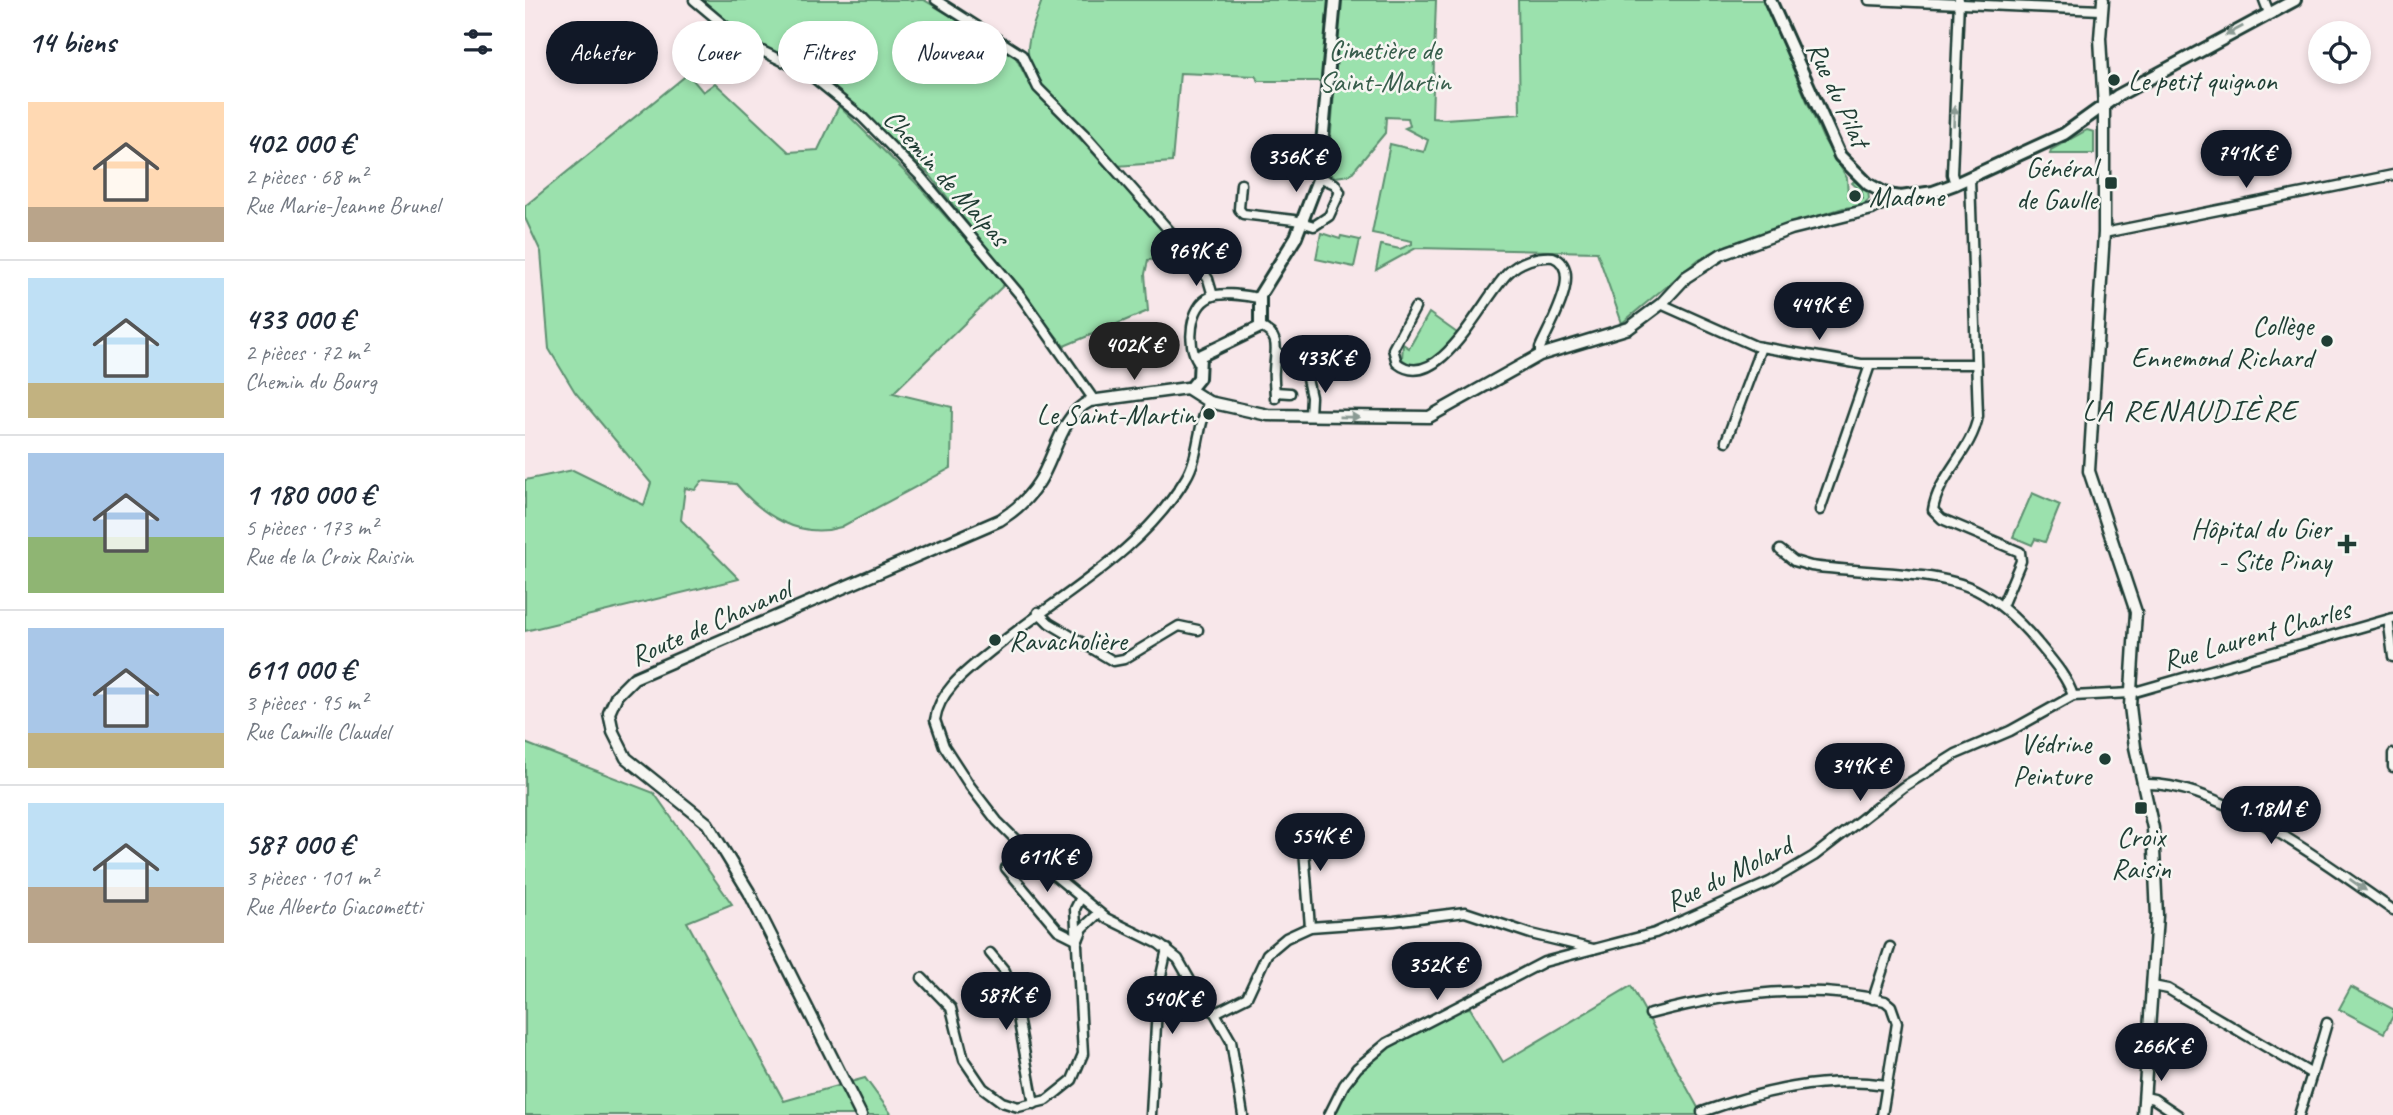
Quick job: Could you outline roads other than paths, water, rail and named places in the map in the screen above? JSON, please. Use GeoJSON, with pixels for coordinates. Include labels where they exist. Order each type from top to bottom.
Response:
{"type":"FeatureCollection","features":[{"type":"Feature","properties":{"kind":"main road"},"geometry":{"type":"LineString","coordinates":[[1190,389],[1199,378],[1198,361],[1208,350],[1255,332],[1260,327],[1259,298],[1287,253],[1319,177],[1335,0]]}},
{"type":"Feature","properties":{"kind":"main road","name":"Rue du Pilat"},"geometry":{"type":"LineString","coordinates":[[1770,0],[1840,156],[1857,176],[1888,195]]}},
{"type":"Feature","properties":{"kind":"main road"},"geometry":{"type":"LineString","coordinates":[[1888,195],[1916,196],[1955,184],[2064,134],[2104,108],[2117,96],[2148,78],[2295,0]]}},
{"type":"Feature","properties":{"kind":"street","name":"Chemin de Malpas"},"geometry":{"type":"LineString","coordinates":[[694,0],[744,42],[809,74],[862,117],[921,177],[1020,295],[1094,400]]}},
{"type":"Feature","properties":{"kind":"street"},"geometry":{"type":"LineString","coordinates":[[936,0],[1022,54],[1038,88],[1092,143],[1196,261],[1208,279],[1213,296]]}},
{"type":"Feature","properties":{"kind":"street"},"geometry":{"type":"LineString","coordinates":[[1869,0],[2102,5],[2103,233],[2089,471],[2136,612],[2131,693],[2132,727],[2153,828],[2157,871],[2153,986],[2143,1115]]}},
{"type":"Feature","properties":{"kind":"street"},"geometry":{"type":"LineString","coordinates":[[2264,0],[2269,13]]}},
{"type":"Feature","properties":{"kind":"street"},"geometry":{"type":"LineString","coordinates":[[1955,184],[1952,174],[1959,2]]}},
{"type":"Feature","properties":{"kind":"street"},"geometry":{"type":"LineString","coordinates":[[2103,233],[2393,175]]}},
{"type":"Feature","properties":{"kind":"street"},"geometry":{"type":"LineString","coordinates":[[1241,184],[1239,209],[1243,214],[1314,226],[1324,222],[1339,197],[1338,186],[1319,177]]}},
{"type":"Feature","properties":{"kind":"street"},"geometry":{"type":"LineString","coordinates":[[1970,178],[1973,191],[1977,425],[1961,458],[1939,492],[1934,510],[1942,519],[2021,552],[2021,561],[2002,606]]}},
{"type":"Feature","properties":{"kind":"street"},"geometry":{"type":"LineString","coordinates":[[1094,400],[1190,389],[1209,402],[1268,415],[1429,417],[1541,355],[1608,337],[1629,328],[1661,304],[1686,277],[1722,254],[1791,229],[1872,209],[1885,202],[1888,195]]}},
{"type":"Feature","properties":{"kind":"street"},"geometry":{"type":"LineString","coordinates":[[1415,308],[1393,349],[1397,363],[1410,371],[1419,372],[1448,352],[1509,271],[1528,261],[1553,257],[1564,264],[1568,277],[1539,348],[1541,355]]}},
{"type":"Feature","properties":{"kind":"street"},"geometry":{"type":"LineString","coordinates":[[1198,361],[1191,348],[1191,326],[1203,302],[1213,296],[1259,298]]}},
{"type":"Feature","properties":{"kind":"street"},"geometry":{"type":"LineString","coordinates":[[1661,304],[1761,347],[1870,365],[1976,364]]}},
{"type":"Feature","properties":{"kind":"street"},"geometry":{"type":"LineString","coordinates":[[1260,327],[1276,340],[1275,395],[1290,393]]}},
{"type":"Feature","properties":{"kind":"street"},"geometry":{"type":"LineString","coordinates":[[1726,441],[1761,347]]}},
{"type":"Feature","properties":{"kind":"street"},"geometry":{"type":"LineString","coordinates":[[1277,352],[1301,368],[1308,377],[1310,415]]}},
{"type":"Feature","properties":{"kind":"street"},"geometry":{"type":"LineString","coordinates":[[1820,510],[1870,365]]}},
{"type":"Feature","properties":{"kind":"street","name":"Route de Chavanol"},"geometry":{"type":"LineString","coordinates":[[860,1115],[749,892],[707,822],[626,758],[613,732],[609,713],[617,695],[634,678],[979,530],[1013,512],[1030,495],[1045,472],[1072,416],[1084,404],[1094,400]]}},
{"type":"Feature","properties":{"kind":"street"},"geometry":{"type":"LineString","coordinates":[[1209,402],[1192,467],[1160,515],[1109,564],[1038,612],[957,680],[940,703],[935,725],[948,753],[997,821],[1037,861],[1099,913],[1167,949],[1181,963],[1199,996],[1215,1013],[1235,1053],[1243,1115]]}},
{"type":"Feature","properties":{"kind":"street"},"geometry":{"type":"LineString","coordinates":[[1780,550],[1794,561],[1811,566],[1925,578],[1965,586],[2002,606],[2050,657],[2073,696]]}},
{"type":"Feature","properties":{"kind":"street"},"geometry":{"type":"LineString","coordinates":[[1038,612],[1049,623],[1113,661],[1124,659],[1179,626],[1198,630]]}},
{"type":"Feature","properties":{"kind":"street"},"geometry":{"type":"LineString","coordinates":[[2391,621],[2393,657]]}},
{"type":"Feature","properties":{"kind":"street","name":"Rue Laurent Charles"},"geometry":{"type":"LineString","coordinates":[[2131,693],[2391,621]]}},
{"type":"Feature","properties":{"kind":"street","name":"Rue du Molard"},"geometry":{"type":"LineString","coordinates":[[1329,1115],[1339,1094],[1357,1068],[1387,1043],[1544,962],[1655,933],[1770,882],[1814,856],[1903,787],[1956,754],[2010,731],[2073,696],[2131,693]]}},
{"type":"Feature","properties":{"kind":"street"},"geometry":{"type":"LineString","coordinates":[[2393,754],[2393,767]]}},
{"type":"Feature","properties":{"kind":"street"},"geometry":{"type":"LineString","coordinates":[[2144,784],[2171,786],[2214,800],[2298,845],[2393,910]]}},
{"type":"Feature","properties":{"kind":"street"},"geometry":{"type":"LineString","coordinates":[[1297,832],[1304,849],[1310,927]]}},
{"type":"Feature","properties":{"kind":"street"},"geometry":{"type":"LineString","coordinates":[[1006,868],[1058,930],[1078,940]]}},
{"type":"Feature","properties":{"kind":"street"},"geometry":{"type":"LineString","coordinates":[[922,978],[951,1008],[964,1060],[976,1080],[1002,1102],[1018,1107],[1057,1095],[1067,1087],[1081,1062],[1083,1045],[1075,909],[1081,897]]}},
{"type":"Feature","properties":{"kind":"street"},"geometry":{"type":"LineString","coordinates":[[1215,1013],[1247,997],[1266,954],[1286,938],[1310,927],[1465,912],[1531,934],[1593,948]]}},
{"type":"Feature","properties":{"kind":"street"},"geometry":{"type":"LineString","coordinates":[[1078,940],[1083,928],[1099,913]]}},
{"type":"Feature","properties":{"kind":"street"},"geometry":{"type":"LineString","coordinates":[[1873,999],[1890,947]]}},
{"type":"Feature","properties":{"kind":"street"},"geometry":{"type":"LineString","coordinates":[[1151,1115],[1158,989],[1167,949]]}},
{"type":"Feature","properties":{"kind":"street"},"geometry":{"type":"LineString","coordinates":[[990,953],[1010,979],[1034,1104]]}},
{"type":"Feature","properties":{"kind":"street"},"geometry":{"type":"LineString","coordinates":[[2153,986],[2168,989],[2312,1074]]}},
{"type":"Feature","properties":{"kind":"street"},"geometry":{"type":"LineString","coordinates":[[1650,1014],[1726,996],[1758,993],[1825,993],[1885,1001],[1896,1015],[1882,1115]]}},
{"type":"Feature","properties":{"kind":"street"},"geometry":{"type":"LineString","coordinates":[[2299,1115],[2327,1024]]}},
{"type":"Feature","properties":{"kind":"street"},"geometry":{"type":"LineString","coordinates":[[1702,1112],[1782,1088],[1849,1082],[1887,1085]]}},
{"type":"Feature","properties":{"kind":"street"},"geometry":{"type":"LineString","coordinates":[[2145,1097],[2154,1099],[2178,1115]]}},
{"type":"Feature","properties":{"kind":"place","name":"Le petit quignon"},"geometry":{"type":"Point","coordinates":[2114,80]}},
{"type":"Feature","properties":{"kind":"place","name":"Général de Gaulle"},"geometry":{"type":"Point","coordinates":[2111,183]}},
{"type":"Feature","properties":{"kind":"place","name":"Madone"},"geometry":{"type":"Point","coordinates":[1855,196]}},
{"type":"Feature","properties":{"kind":"place","name":"Collège Ennemond Richard"},"geometry":{"type":"Point","coordinates":[2327,341]}},
{"type":"Feature","properties":{"kind":"place","name":"Le Saint-Martin"},"geometry":{"type":"Point","coordinates":[1209,414]}},
{"type":"Feature","properties":{"kind":"place","name":"Hôpital du Gier - Site Pinay"},"geometry":{"type":"Point","coordinates":[2347,544]}},
{"type":"Feature","properties":{"kind":"place","name":"Ravacholière"},"geometry":{"type":"Point","coordinates":[995,640]}},
{"type":"Feature","properties":{"kind":"place","name":"Védrine Peinture"},"geometry":{"type":"Point","coordinates":[2105,759]}},
{"type":"Feature","properties":{"kind":"place","name":"Croix Raisin"},"geometry":{"type":"Point","coordinates":[2141,808]}},
{"type":"Feature","properties":{"kind":"district","name":"LA RENAUDIÈRE"},"geometry":{"type":"Point","coordinates":[2190,410]}},
{"type":"Feature","properties":{"kind":"park label","name":"Cimetière de Saint-Martin"},"geometry":{"type":"Point","coordinates":[1385,65]}}]}
